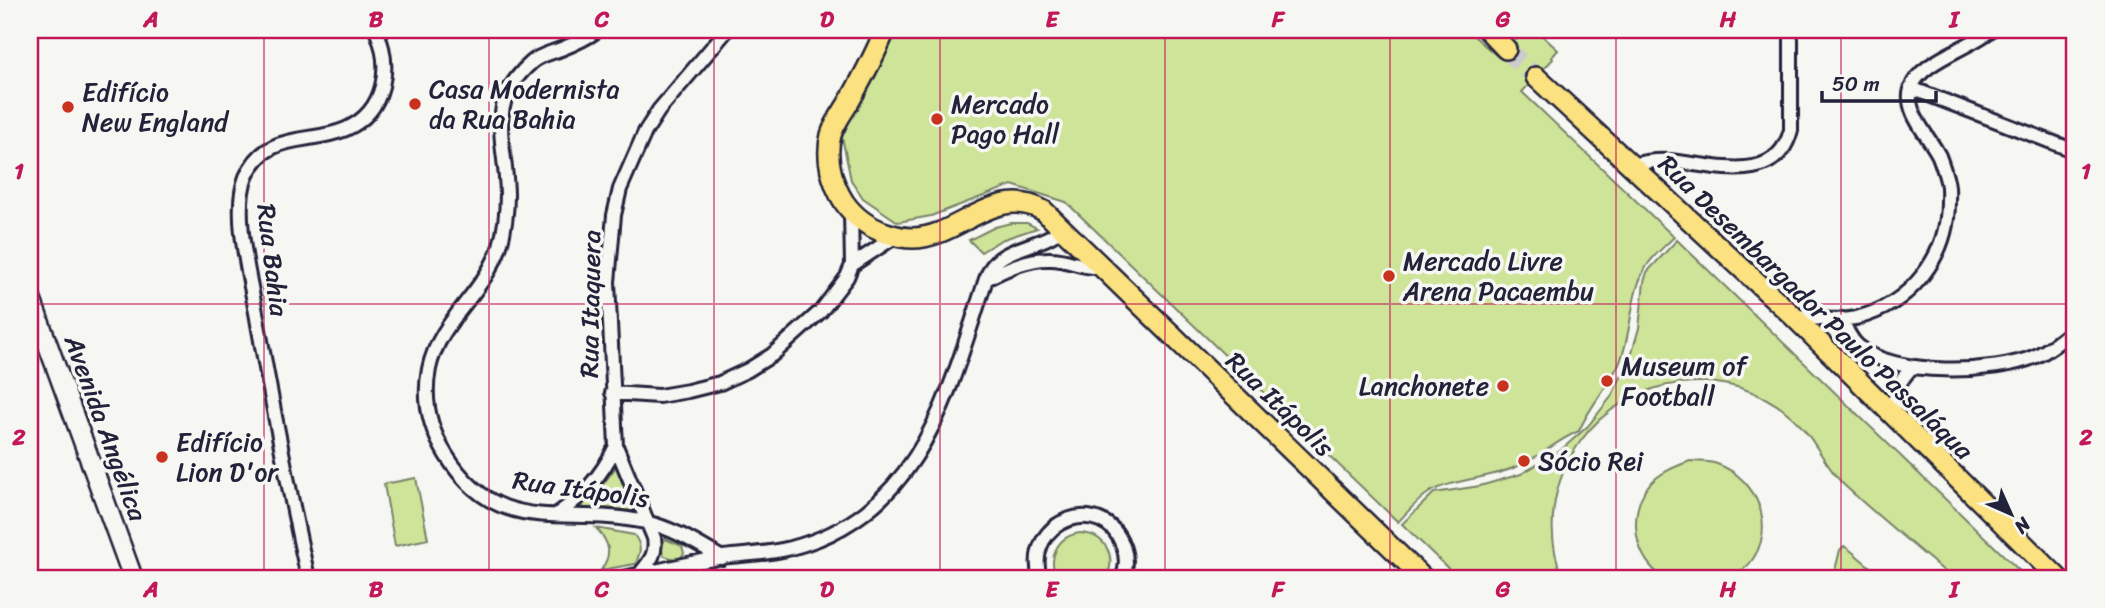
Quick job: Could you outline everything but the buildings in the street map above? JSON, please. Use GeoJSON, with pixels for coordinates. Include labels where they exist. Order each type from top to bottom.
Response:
{"type":"FeatureCollection","features":[{"type":"Feature","properties":{"kind":"main road"},"geometry":{"type":"LineString","coordinates":[[884,30],[831,135],[830,167],[837,190],[850,211],[865,225],[896,236]]}},
{"type":"Feature","properties":{"kind":"main road"},"geometry":{"type":"LineString","coordinates":[[1488,30],[1506,49]]}},
{"type":"Feature","properties":{"kind":"main road","name":"Rua Desembargador Paulo Passaláqua"},"geometry":{"type":"LineString","coordinates":[[1536,77],[1792,315],[2058,578]]}},
{"type":"Feature","properties":{"kind":"main road","name":"Rua Itápolis"},"geometry":{"type":"LineString","coordinates":[[896,236],[914,238],[955,225],[986,209],[1023,203],[1044,211],[1423,578]]}},
{"type":"Feature","properties":{"kind":"main road","name":"Avenida Angélica"},"geometry":{"type":"LineString","coordinates":[[30,296],[133,578]]}},
{"type":"Feature","properties":{"kind":"street","name":"Rua Bahia"},"geometry":{"type":"LineString","coordinates":[[308,578],[280,445],[242,230],[242,192],[247,176],[257,160],[269,149],[283,142],[346,128],[363,117],[373,105],[382,90],[385,75],[385,58],[376,30]]}},
{"type":"Feature","properties":{"kind":"street","name":"Rua Itápolis"},"geometry":{"type":"LineString","coordinates":[[598,30],[561,50],[535,59],[520,72],[504,99],[500,144],[507,194],[502,240],[485,278],[449,323],[437,343],[429,369],[429,413],[436,438],[448,457],[472,486],[498,505],[516,512],[647,522],[689,539],[722,558]]}},
{"type":"Feature","properties":{"kind":"street","name":"Rua Itaquera"},"geometry":{"type":"LineString","coordinates":[[639,575],[654,556],[656,549],[654,538],[616,446],[608,282],[610,245],[620,190],[636,149],[659,110],[727,30]]}},
{"type":"Feature","properties":{"kind":"street"},"geometry":{"type":"LineString","coordinates":[[1792,315],[1842,319],[1875,312],[1895,301],[1925,274],[1944,236],[1948,215],[1948,184],[1940,158],[1913,111],[1911,88],[1926,69],[1990,30]]}},
{"type":"Feature","properties":{"kind":"street"},"geometry":{"type":"LineString","coordinates":[[1631,165],[1659,160],[1746,169],[1762,166],[1775,158],[1786,143],[1791,130],[1791,39]]}},
{"type":"Feature","properties":{"kind":"street"},"geometry":{"type":"LineString","coordinates":[[1911,88],[2075,151]]}},
{"type":"Feature","properties":{"kind":"street"},"geometry":{"type":"LineString","coordinates":[[850,211],[852,265]]}},
{"type":"Feature","properties":{"kind":"street"},"geometry":{"type":"LineString","coordinates":[[624,578],[722,558],[789,549],[823,538],[851,523],[888,492],[911,465],[936,422],[946,400],[986,279],[994,264],[1006,254],[1046,241],[1062,229]]}},
{"type":"Feature","properties":{"kind":"street"},"geometry":{"type":"LineString","coordinates":[[612,393],[659,396],[720,383],[748,370],[772,355],[821,312],[839,289],[852,265],[896,236]]}},
{"type":"Feature","properties":{"kind":"street"},"geometry":{"type":"LineString","coordinates":[[986,279],[1012,266],[1051,259],[1091,268],[1101,267]]}},
{"type":"Feature","properties":{"kind":"street"},"geometry":{"type":"LineString","coordinates":[[1809,332],[1842,319]]}},
{"type":"Feature","properties":{"kind":"street"},"geometry":{"type":"LineString","coordinates":[[1842,319],[1850,338],[1866,352],[1895,365],[1911,368],[1990,367],[2019,362],[2056,345],[2075,328]]}},
{"type":"Feature","properties":{"kind":"street"},"geometry":{"type":"LineString","coordinates":[[1894,418],[1894,393],[1897,384],[1911,368]]}},
{"type":"Feature","properties":{"kind":"street"},"geometry":{"type":"LineString","coordinates":[[555,515],[590,489],[616,446]]}},
{"type":"Feature","properties":{"kind":"street"},"geometry":{"type":"LineString","coordinates":[[1039,578],[1038,555],[1046,534],[1057,524],[1070,518],[1085,517],[1100,520],[1120,538],[1126,561],[1125,577]]}},
{"type":"Feature","properties":{"kind":"street"},"geometry":{"type":"LineString","coordinates":[[689,539],[692,554],[689,565]]}},
{"type":"Feature","properties":{"kind":"green space","name":"Mercado Livre Arena Pacaembu"},"geometry":{"type":"Polygon","coordinates":[[[892,30],[1467,30],[1498,57],[1524,32],[1536,30],[1558,50],[1522,92],[1674,237],[1651,260],[1642,275],[1620,362],[1579,431],[1518,466],[1430,492],[1398,522],[1066,202],[1012,185],[931,216],[898,222],[863,198],[851,180],[842,137],[892,30]]]}},
{"type":"Feature","properties":{"kind":"green space"},"geometry":{"type":"Polygon","coordinates":[[[1027,223],[1037,228],[1001,240],[981,252],[969,240],[995,227],[1027,223]]]}},
{"type":"Feature","properties":{"kind":"green space"},"geometry":{"type":"Polygon","coordinates":[[[1677,240],[2027,578],[1952,578],[1843,484],[1792,417],[1767,399],[1740,388],[1711,382],[1681,383],[1652,389],[1624,402],[1600,419],[1580,442],[1563,473],[1554,508],[1554,543],[1563,578],[1458,578],[1402,524],[1434,493],[1480,486],[1521,474],[1560,451],[1588,426],[1611,397],[1630,359],[1639,328],[1647,272],[1677,240]]]}},
{"type":"Feature","properties":{"kind":"green space"},"geometry":{"type":"Polygon","coordinates":[[[1690,461],[1714,463],[1731,471],[1743,480],[1759,506],[1762,535],[1758,549],[1750,563],[1733,578],[1665,578],[1646,560],[1640,549],[1636,523],[1641,497],[1657,477],[1690,461]]]}},
{"type":"Feature","properties":{"kind":"green space"},"geometry":{"type":"Polygon","coordinates":[[[616,467],[634,511],[607,508],[583,510],[583,505],[598,491],[616,467]]]}},
{"type":"Feature","properties":{"kind":"green space"},"geometry":{"type":"Polygon","coordinates":[[[416,478],[428,539],[395,546],[384,484],[416,478]]]}},
{"type":"Feature","properties":{"kind":"green space"},"geometry":{"type":"Polygon","coordinates":[[[596,528],[634,535],[640,549],[635,564],[601,570],[608,548],[596,528]]]}},
{"type":"Feature","properties":{"kind":"green space"},"geometry":{"type":"Polygon","coordinates":[[[1080,533],[1097,538],[1107,548],[1110,562],[1106,578],[1057,578],[1053,563],[1056,549],[1065,538],[1080,533]]]}},
{"type":"Feature","properties":{"kind":"green space"},"geometry":{"type":"Polygon","coordinates":[[[665,539],[682,546],[684,553],[679,560],[664,556],[661,548],[665,539]]]}},
{"type":"Feature","properties":{"kind":"green space"},"geometry":{"type":"Polygon","coordinates":[[[1844,546],[1883,578],[1833,578],[1840,550],[1844,546]]]}},
{"type":"Feature","properties":{"kind":"tunnel"},"geometry":{"type":"LineString","coordinates":[[1506,49],[1536,77]]}},
{"type":"Feature","properties":{"kind":"place","name":"Casa Modernista da Rua Bahia"},"geometry":{"type":"Point","coordinates":[415,104]}},
{"type":"Feature","properties":{"kind":"place","name":"Edifício New England"},"geometry":{"type":"Point","coordinates":[68,107]}},
{"type":"Feature","properties":{"kind":"place","name":"Mercado Pago Hall"},"geometry":{"type":"Point","coordinates":[937,119]}},
{"type":"Feature","properties":{"kind":"place","name":"Mercado Livre Arena Pacaembu"},"geometry":{"type":"Point","coordinates":[1389,276]}},
{"type":"Feature","properties":{"kind":"place","name":"Museum of Football"},"geometry":{"type":"Point","coordinates":[1607,381]}},
{"type":"Feature","properties":{"kind":"place","name":"Lanchonete"},"geometry":{"type":"Point","coordinates":[1503,386]}},
{"type":"Feature","properties":{"kind":"place","name":"Edifício Lion D'or"},"geometry":{"type":"Point","coordinates":[162,457]}},
{"type":"Feature","properties":{"kind":"place","name":"Sócio Rei"},"geometry":{"type":"Point","coordinates":[1524,461]}}]}
